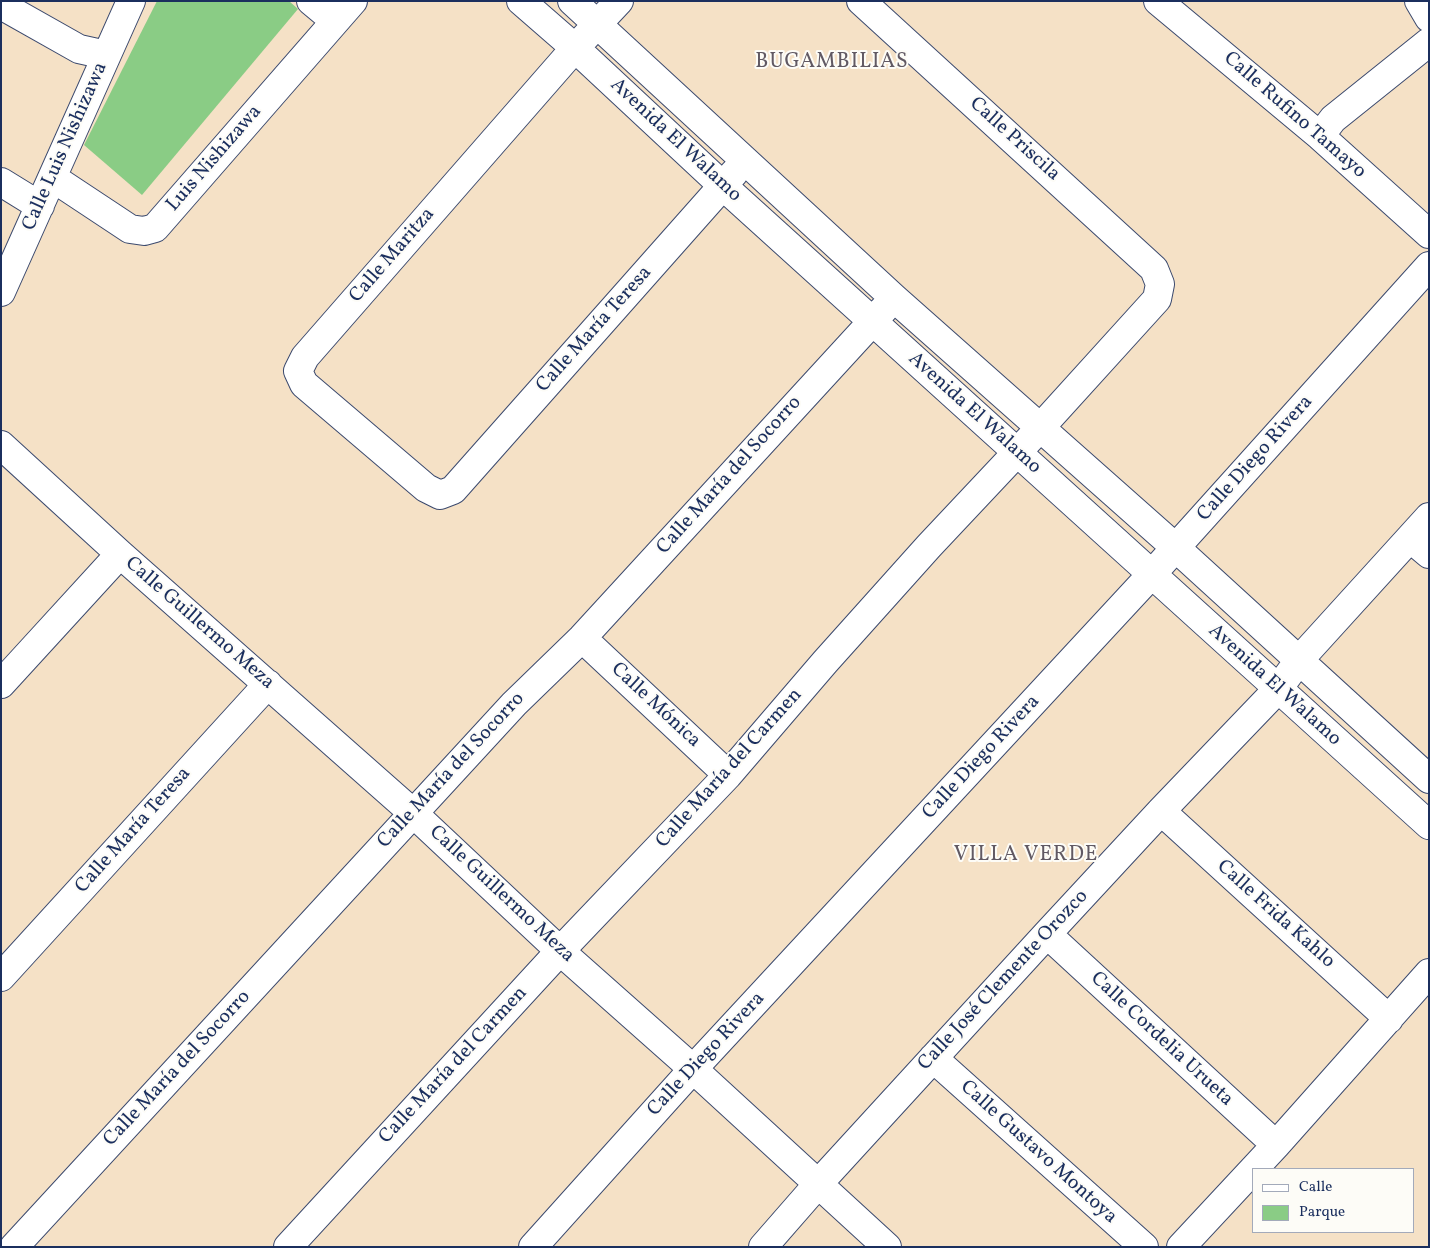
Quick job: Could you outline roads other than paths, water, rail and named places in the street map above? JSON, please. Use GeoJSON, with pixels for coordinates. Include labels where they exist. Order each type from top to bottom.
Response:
{"type":"FeatureCollection","features":[{"type":"Feature","properties":{"kind":"street","name":"Calle Luis Nishizawa"},"geometry":{"type":"LineString","coordinates":[[1,292],[131,1]]}},
{"type":"Feature","properties":{"kind":"street"},"geometry":{"type":"LineString","coordinates":[[311,1],[335,22]]}},
{"type":"Feature","properties":{"kind":"street","name":"Luis Nishizawa"},"geometry":{"type":"LineString","coordinates":[[53,178],[130,229],[144,231],[155,228],[353,1]]}},
{"type":"Feature","properties":{"kind":"street","name":"Avenida El Walamo"},"geometry":{"type":"LineString","coordinates":[[521,1],[576,48],[723,186],[1429,825]]}},
{"type":"Feature","properties":{"kind":"street","name":"Avenida El Walamo"},"geometry":{"type":"LineString","coordinates":[[572,1],[894,298],[1300,659],[1429,779]]}},
{"type":"Feature","properties":{"kind":"street","name":"Calle Maritza"},"geometry":{"type":"LineString","coordinates":[[440,495],[426,488],[304,384],[298,372],[305,357],[619,1]]}},
{"type":"Feature","properties":{"kind":"street","name":"Calle Priscila"},"geometry":{"type":"LineString","coordinates":[[861,1],[1154,269],[1160,284]]}},
{"type":"Feature","properties":{"kind":"street","name":"Calle Rufino Tamayo"},"geometry":{"type":"LineString","coordinates":[[1158,1],[1320,136],[1429,234]]}},
{"type":"Feature","properties":{"kind":"street"},"geometry":{"type":"LineString","coordinates":[[1418,1],[1429,18]]}},
{"type":"Feature","properties":{"kind":"street"},"geometry":{"type":"LineString","coordinates":[[1,5],[79,50],[106,55]]}},
{"type":"Feature","properties":{"kind":"street"},"geometry":{"type":"LineString","coordinates":[[1320,136],[1333,118],[1429,42]]}},
{"type":"Feature","properties":{"kind":"street","name":"Calle María Teresa"},"geometry":{"type":"LineString","coordinates":[[440,495],[454,490],[745,160]]}},
{"type":"Feature","properties":{"kind":"street"},"geometry":{"type":"LineString","coordinates":[[1,182],[40,206]]}},
{"type":"Feature","properties":{"kind":"street","name":"Calle Diego Rivera"},"geometry":{"type":"LineString","coordinates":[[533,1247],[693,1069],[1176,548],[1429,266]]}},
{"type":"Feature","properties":{"kind":"street","name":"Calle María del Carmen"},"geometry":{"type":"LineString","coordinates":[[288,1247],[560,951],[728,775],[825,662],[929,546],[1158,299],[1160,284]]}},
{"type":"Feature","properties":{"kind":"street","name":"Calle María del Socorro"},"geometry":{"type":"LineString","coordinates":[[14,1247],[514,704],[582,638],[894,298]]}},
{"type":"Feature","properties":{"kind":"street","name":"Calle Guillermo Meza"},"geometry":{"type":"LineString","coordinates":[[1,445],[120,554],[413,813],[560,951],[693,1069],[886,1247]]}},
{"type":"Feature","properties":{"kind":"street","name":"Calle José Clemente Orozco"},"geometry":{"type":"LineString","coordinates":[[763,1247],[818,1184],[1047,934],[1278,689],[1300,659],[1420,546],[1429,517]]}},
{"type":"Feature","properties":{"kind":"street"},"geometry":{"type":"LineString","coordinates":[[1,684],[120,554]]}},
{"type":"Feature","properties":{"kind":"street","name":"Calle Mónica"},"geometry":{"type":"LineString","coordinates":[[582,638],[728,775]]}},
{"type":"Feature","properties":{"kind":"street","name":"Calle María Teresa"},"geometry":{"type":"LineString","coordinates":[[1,978],[268,684]]}},
{"type":"Feature","properties":{"kind":"street","name":"Calle Frida Kahlo"},"geometry":{"type":"LineString","coordinates":[[1161,811],[1389,1019]]}},
{"type":"Feature","properties":{"kind":"street","name":"Calle Cordelia Urueta"},"geometry":{"type":"LineString","coordinates":[[1047,934],[1276,1145]]}},
{"type":"Feature","properties":{"kind":"street"},"geometry":{"type":"LineString","coordinates":[[1255,1168],[1429,973]]}},
{"type":"Feature","properties":{"kind":"street","name":"Calle Gustavo Montoya"},"geometry":{"type":"LineString","coordinates":[[933,1058],[1144,1247]]}},
{"type":"Feature","properties":{"kind":"street"},"geometry":{"type":"LineString","coordinates":[[1181,1247],[1252,1171]]}},
{"type":"Feature","properties":{"kind":"district","name":"BUGAMBILIAS"},"geometry":{"type":"Point","coordinates":[832,63]}},
{"type":"Feature","properties":{"kind":"district","name":"VILLA VERDE"},"geometry":{"type":"Point","coordinates":[1026,856]}}]}
